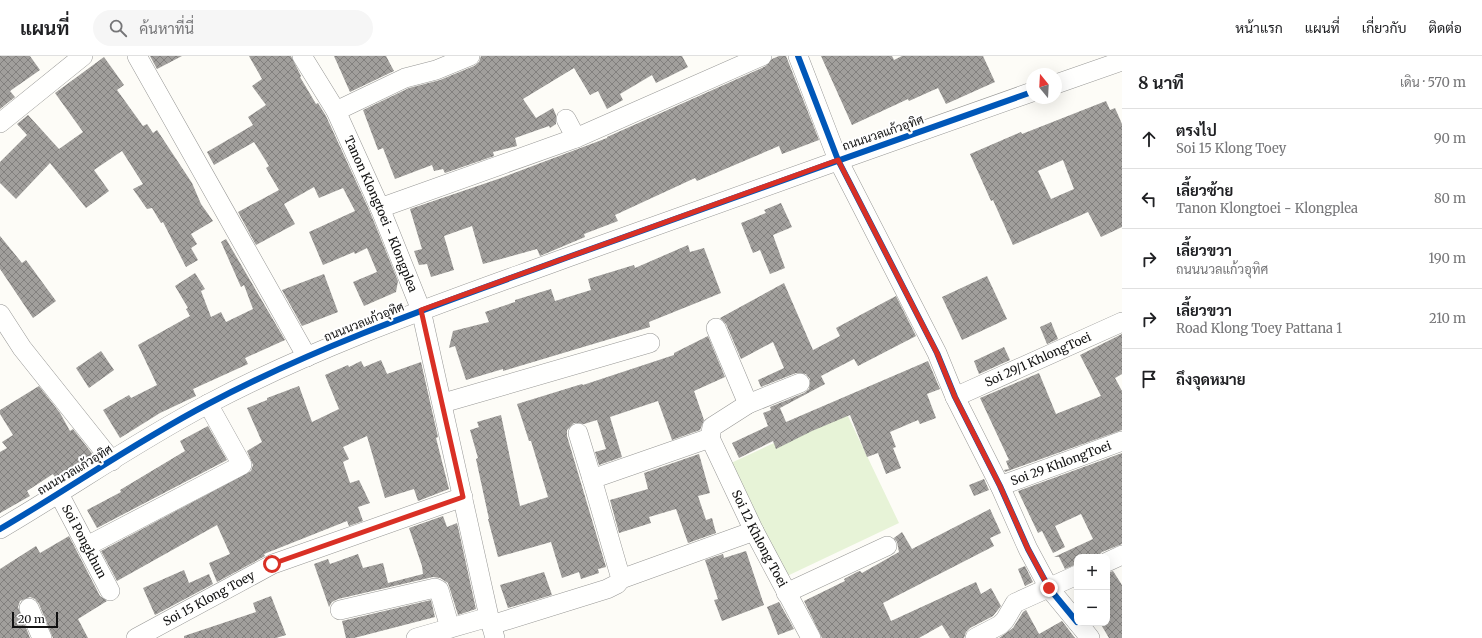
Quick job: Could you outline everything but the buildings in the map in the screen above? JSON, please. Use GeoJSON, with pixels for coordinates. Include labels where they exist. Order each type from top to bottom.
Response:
{"type":"FeatureCollection","features":[{"type":"Feature","properties":{"kind":"street"},"geometry":{"type":"LineString","coordinates":[[0,124],[83,56]]}},
{"type":"Feature","properties":{"kind":"street"},"geometry":{"type":"LineString","coordinates":[[138,56],[307,357]]}},
{"type":"Feature","properties":{"kind":"street","name":"Tanon Klongtoei - Klongplea"},"geometry":{"type":"LineString","coordinates":[[302,56],[336,111],[380,208],[421,310],[492,627]]}},
{"type":"Feature","properties":{"kind":"street"},"geometry":{"type":"LineString","coordinates":[[336,111],[406,78],[436,70],[470,56]]}},
{"type":"Feature","properties":{"kind":"street"},"geometry":{"type":"LineString","coordinates":[[380,208],[576,138],[762,56]]}},
{"type":"Feature","properties":{"kind":"street"},"geometry":{"type":"LineString","coordinates":[[798,56],[838,160],[937,353],[955,397],[1000,486],[1028,549],[1049,588],[1074,619]]}},
{"type":"Feature","properties":{"kind":"street"},"geometry":{"type":"LineString","coordinates":[[1062,82],[1122,61]]}},
{"type":"Feature","properties":{"kind":"street","name":"ถนนนวลแก้วอุทิศ"},"geometry":{"type":"LineString","coordinates":[[0,528],[58,492],[208,404],[307,357],[421,310],[1026,94]]}},
{"type":"Feature","properties":{"kind":"street"},"geometry":{"type":"LineString","coordinates":[[566,119],[576,138]]}},
{"type":"Feature","properties":{"kind":"street"},"geometry":{"type":"LineString","coordinates":[[0,314],[22,348],[112,461]]}},
{"type":"Feature","properties":{"kind":"street","name":"Soi 29/1 KhlongToei"},"geometry":{"type":"LineString","coordinates":[[955,397],[1122,322]]}},
{"type":"Feature","properties":{"kind":"street"},"geometry":{"type":"LineString","coordinates":[[716,328],[748,404]]}},
{"type":"Feature","properties":{"kind":"street"},"geometry":{"type":"LineString","coordinates":[[443,403],[650,343]]}},
{"type":"Feature","properties":{"kind":"street"},"geometry":{"type":"LineString","coordinates":[[592,479],[710,438],[712,427],[748,404],[800,383]]}},
{"type":"Feature","properties":{"kind":"street"},"geometry":{"type":"LineString","coordinates":[[87,546],[242,465],[208,404]]}},
{"type":"Feature","properties":{"kind":"street"},"geometry":{"type":"LineString","coordinates":[[578,433],[592,479],[614,584]]}},
{"type":"Feature","properties":{"kind":"street","name":"Soi 12 Khlong Toei"},"geometry":{"type":"LineString","coordinates":[[710,438],[754,530],[811,638]]}},
{"type":"Feature","properties":{"kind":"street","name":"Soi 29 KhlongToei"},"geometry":{"type":"LineString","coordinates":[[1000,486],[1122,441]]}},
{"type":"Feature","properties":{"kind":"street","name":"Soi Pongkhun"},"geometry":{"type":"LineString","coordinates":[[58,492],[110,591]]}},
{"type":"Feature","properties":{"kind":"street","name":"Soi 15 Klong Toey"},"geometry":{"type":"LineString","coordinates":[[136,638],[272,564],[463,497]]}},
{"type":"Feature","properties":{"kind":"street"},"geometry":{"type":"LineString","coordinates":[[416,638],[450,628],[492,627],[614,584],[754,530]]}},
{"type":"Feature","properties":{"kind":"street"},"geometry":{"type":"LineString","coordinates":[[786,593],[887,546]]}},
{"type":"Feature","properties":{"kind":"street"},"geometry":{"type":"LineString","coordinates":[[1110,561],[1122,555]]}},
{"type":"Feature","properties":{"kind":"street"},"geometry":{"type":"LineString","coordinates":[[975,638],[1000,625],[1005,620],[1015,602],[1074,576]]}},
{"type":"Feature","properties":{"kind":"street"},"geometry":{"type":"LineString","coordinates":[[340,610],[435,588],[439,590],[450,628]]}},
{"type":"Feature","properties":{"kind":"street"},"geometry":{"type":"LineString","coordinates":[[29,608],[42,638]]}},
{"type":"Feature","properties":{"kind":"street"},"geometry":{"type":"LineString","coordinates":[[1080,626],[1090,638]]}},
{"type":"Feature","properties":{"kind":"green space"},"geometry":{"type":"Polygon","coordinates":[[[845,410],[899,523],[785,577],[731,463],[845,410]]]}},
{"type":"Feature","properties":{"kind":"cycle path"},"geometry":{"type":"LineString","coordinates":[[798,56],[838,160],[937,353],[955,397],[1000,486],[1028,549],[1049,588],[1074,618]]}},
{"type":"Feature","properties":{"kind":"cycle path"},"geometry":{"type":"LineString","coordinates":[[0,529],[182,418],[252,382],[343,341],[574,255],[1026,94]]}},
{"type":"Feature","properties":{"kind":"route"},"geometry":{"type":"LineString","coordinates":[[272,564],[463,497],[421,310],[838,160],[937,353],[955,397],[1000,486],[1028,549],[1049,588]]}}]}
